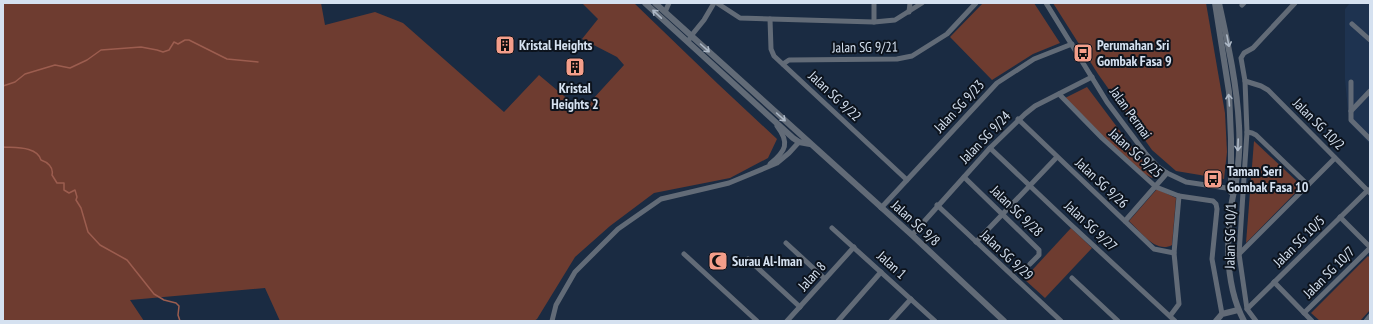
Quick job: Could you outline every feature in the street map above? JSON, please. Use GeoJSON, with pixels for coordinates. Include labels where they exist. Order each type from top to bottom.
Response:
{"type":"FeatureCollection","features":[{"type":"Feature","properties":{"kind":"street"},"geometry":{"type":"LineString","coordinates":[[645,3],[793,138],[799,142],[810,144]]}},
{"type":"Feature","properties":{"kind":"street","name":"Jalan SG 9/8"},"geometry":{"type":"LineString","coordinates":[[655,3],[912,235],[1004,321]]}},
{"type":"Feature","properties":{"kind":"street"},"geometry":{"type":"LineString","coordinates":[[666,12],[669,3]]}},
{"type":"Feature","properties":{"kind":"street"},"geometry":{"type":"LineString","coordinates":[[688,42],[715,3],[740,18],[874,22],[895,20],[910,12],[922,3]]}},
{"type":"Feature","properties":{"kind":"street"},"geometry":{"type":"LineString","coordinates":[[874,3],[874,22]]}},
{"type":"Feature","properties":{"kind":"street"},"geometry":{"type":"LineString","coordinates":[[910,3],[910,12]]}},
{"type":"Feature","properties":{"kind":"street","name":"Jalan SG 9/21"},"geometry":{"type":"LineString","coordinates":[[784,64],[789,60],[897,59],[912,56],[947,34],[976,3]]}},
{"type":"Feature","properties":{"kind":"street","name":"Jalan Permai"},"geometry":{"type":"LineString","coordinates":[[1046,3],[1107,102],[1141,148],[1157,166],[1167,174],[1186,182],[1232,189]]}},
{"type":"Feature","properties":{"kind":"street"},"geometry":{"type":"LineString","coordinates":[[1215,3],[1229,92],[1232,189],[1228,254],[1232,288],[1238,310],[1244,321]]}},
{"type":"Feature","properties":{"kind":"street"},"geometry":{"type":"LineString","coordinates":[[1219,3],[1234,74],[1239,127],[1237,175],[1232,189]]}},
{"type":"Feature","properties":{"kind":"street","name":"Jalan SG 10/1"},"geometry":{"type":"LineString","coordinates":[[1256,321],[1247,309],[1239,254],[1247,132],[1245,81],[1241,58],[1244,53],[1252,48],[1295,3]]}},
{"type":"Feature","properties":{"kind":"street","name":"Jalan SG 9/22"},"geometry":{"type":"LineString","coordinates":[[770,19],[772,49],[774,56],[907,180]]}},
{"type":"Feature","properties":{"kind":"street"},"geometry":{"type":"LineString","coordinates":[[1352,24],[1370,40]]}},
{"type":"Feature","properties":{"kind":"street","name":"Jalan SG 9/23"},"geometry":{"type":"LineString","coordinates":[[881,208],[997,83],[1034,59],[1072,44]]}},
{"type":"Feature","properties":{"kind":"street","name":"Jalan SG 9/24"},"geometry":{"type":"LineString","coordinates":[[912,235],[937,205],[1018,119],[1035,106],[1092,77]]}},
{"type":"Feature","properties":{"kind":"street","name":"Jalan SG 10/2"},"geometry":{"type":"LineString","coordinates":[[1245,81],[1268,90],[1369,192]]}},
{"type":"Feature","properties":{"kind":"street"},"geometry":{"type":"LineString","coordinates":[[1351,82],[1351,120],[1370,139]]}},
{"type":"Feature","properties":{"kind":"street"},"geometry":{"type":"LineString","coordinates":[[1350,111],[1370,91]]}},
{"type":"Feature","properties":{"kind":"street","name":"Jalan SG 9/25"},"geometry":{"type":"LineString","coordinates":[[1059,94],[1102,138],[1156,188],[1179,196],[1213,201],[1216,204],[1217,209],[1212,259],[1222,314]]}},
{"type":"Feature","properties":{"kind":"street"},"geometry":{"type":"LineString","coordinates":[[765,168],[782,153],[786,142],[784,135],[767,114]]}},
{"type":"Feature","properties":{"kind":"street","name":"Jalan SG 9/26"},"geometry":{"type":"LineString","coordinates":[[1018,119],[1154,249],[1174,253]]}},
{"type":"Feature","properties":{"kind":"street"},"geometry":{"type":"LineString","coordinates":[[1247,132],[1256,136],[1308,185]]}},
{"type":"Feature","properties":{"kind":"street"},"geometry":{"type":"LineString","coordinates":[[798,133],[799,142]]}},
{"type":"Feature","properties":{"kind":"street"},"geometry":{"type":"LineString","coordinates":[[552,321],[556,305],[575,272],[618,229],[662,199],[729,183],[765,168],[782,159],[799,142]]}},
{"type":"Feature","properties":{"kind":"street","name":"Jalan SG 9/27"},"geometry":{"type":"LineString","coordinates":[[990,148],[1176,321]]}},
{"type":"Feature","properties":{"kind":"street"},"geometry":{"type":"LineString","coordinates":[[976,242],[1057,157]]}},
{"type":"Feature","properties":{"kind":"street"},"geometry":{"type":"LineString","coordinates":[[1228,254],[1239,254],[1335,158]]}},
{"type":"Feature","properties":{"kind":"street"},"geometry":{"type":"LineString","coordinates":[[1125,221],[1167,174]]}},
{"type":"Feature","properties":{"kind":"street","name":"Jalan SG 9/28"},"geometry":{"type":"LineString","coordinates":[[964,177],[1039,250],[1039,254],[1030,264]]}},
{"type":"Feature","properties":{"kind":"street","name":"Jalan SG 10/5"},"geometry":{"type":"LineString","coordinates":[[1247,309],[1340,217],[1369,192]]}},
{"type":"Feature","properties":{"kind":"street"},"geometry":{"type":"LineString","coordinates":[[1170,316],[1179,304],[1174,253],[1179,196]]}},
{"type":"Feature","properties":{"kind":"street","name":"Jalan SG 9/29"},"geometry":{"type":"LineString","coordinates":[[937,205],[1061,321]]}},
{"type":"Feature","properties":{"kind":"street"},"geometry":{"type":"LineString","coordinates":[[1340,217],[1370,248]]}},
{"type":"Feature","properties":{"kind":"street","name":"Jalan 1"},"geometry":{"type":"LineString","coordinates":[[832,228],[935,321]]}},
{"type":"Feature","properties":{"kind":"street"},"geometry":{"type":"LineString","coordinates":[[786,243],[826,279]]}},
{"type":"Feature","properties":{"kind":"street","name":"Jalan 8"},"geometry":{"type":"LineString","coordinates":[[787,321],[854,248]]}},
{"type":"Feature","properties":{"kind":"street","name":"Jalan SG 10/7"},"geometry":{"type":"LineString","coordinates":[[1304,313],[1370,248]]}},
{"type":"Feature","properties":{"kind":"street"},"geometry":{"type":"LineString","coordinates":[[684,254],[756,321]]}},
{"type":"Feature","properties":{"kind":"street"},"geometry":{"type":"LineString","coordinates":[[748,259],[800,307]]}},
{"type":"Feature","properties":{"kind":"street"},"geometry":{"type":"LineString","coordinates":[[838,321],[882,272]]}},
{"type":"Feature","properties":{"kind":"street"},"geometry":{"type":"LineString","coordinates":[[1072,278],[1118,321]]}},
{"type":"Feature","properties":{"kind":"street"},"geometry":{"type":"LineString","coordinates":[[1274,282],[1312,321]]}},
{"type":"Feature","properties":{"kind":"street"},"geometry":{"type":"LineString","coordinates":[[891,321],[911,299]]}},
{"type":"Feature","properties":{"kind":"street"},"geometry":{"type":"LineString","coordinates":[[1216,321],[1222,314],[1238,310]]}},
{"type":"Feature","properties":{"kind":"street"},"geometry":{"type":"LineString","coordinates":[[1366,321],[1370,316]]}},
{"type":"Feature","properties":{"kind":"shaded area"},"geometry":{"type":"Polygon","coordinates":[[[3,3],[321,3],[325,25],[375,12],[403,23],[504,112],[539,75],[582,111],[624,65],[617,57],[582,39],[598,19],[582,3],[634,3],[777,139],[768,158],[730,178],[654,193],[610,226],[575,257],[537,319],[534,321],[280,321],[265,288],[130,300],[144,321],[3,321],[3,3]]]}},
{"type":"Feature","properties":{"kind":"shaded area"},"geometry":{"type":"Polygon","coordinates":[[[983,3],[1034,3],[1060,43],[1033,54],[992,80],[950,37],[983,3]]]}},
{"type":"Feature","properties":{"kind":"shaded area"},"geometry":{"type":"Polygon","coordinates":[[[1053,3],[1206,3],[1225,113],[1227,152],[1224,179],[1176,171],[1152,150],[1098,74],[1053,3]]]}},
{"type":"Feature","properties":{"kind":"shaded area"},"geometry":{"type":"Polygon","coordinates":[[[1350,3],[1370,3],[1370,144],[1349,122],[1345,79],[1345,9],[1350,3]]]}},
{"type":"Feature","properties":{"kind":"shaded area"},"geometry":{"type":"Polygon","coordinates":[[[1087,87],[1138,155],[1157,173],[1152,178],[1141,172],[1090,125],[1065,98],[1087,87]]]}},
{"type":"Feature","properties":{"kind":"shaded area"},"geometry":{"type":"Polygon","coordinates":[[[1254,141],[1302,186],[1246,243],[1254,141]]]}},
{"type":"Feature","properties":{"kind":"shaded area"},"geometry":{"type":"Polygon","coordinates":[[[1157,189],[1176,198],[1172,245],[1166,247],[1154,244],[1129,221],[1157,189]]]}},
{"type":"Feature","properties":{"kind":"shaded area"},"geometry":{"type":"Polygon","coordinates":[[[1071,228],[1092,248],[1045,298],[1024,279],[1071,228]]]}},
{"type":"Feature","properties":{"kind":"shaded area"},"geometry":{"type":"Polygon","coordinates":[[[1368,256],[1370,258],[1370,310],[1360,321],[1320,321],[1311,313],[1368,256]]]}},
{"type":"Feature","properties":{"kind":"waterway"},"geometry":{"type":"LineString","coordinates":[[3,86],[15,82],[25,74],[55,65],[70,68],[87,60],[101,50],[141,47],[163,52],[169,50],[174,42],[178,44],[185,40],[189,40],[227,59],[258,62]]}},
{"type":"Feature","properties":{"kind":"waterway"},"geometry":{"type":"LineString","coordinates":[[3,147],[19,148],[35,152],[39,155],[41,160],[51,167],[52,175],[57,183],[64,183],[64,190],[69,193],[75,190],[77,197],[76,200],[81,208],[88,232],[100,245],[127,260],[154,294],[164,300],[176,303],[179,306],[178,315],[180,321]]}},
{"type":"Feature","properties":{"kind":"place","name":"Kristal Heights"},"geometry":{"type":"Point","coordinates":[505,45]}},
{"type":"Feature","properties":{"kind":"place","name":"Perumahan Sri Gombak Fasa 9"},"geometry":{"type":"Point","coordinates":[1083,53]}},
{"type":"Feature","properties":{"kind":"place","name":"Kristal Heights 2"},"geometry":{"type":"Point","coordinates":[575,67]}},
{"type":"Feature","properties":{"kind":"place","name":"Taman Seri Gombak Fasa 10"},"geometry":{"type":"Point","coordinates":[1213,179]}},
{"type":"Feature","properties":{"kind":"place","name":"Surau Al-Iman"},"geometry":{"type":"Point","coordinates":[718,261]}}]}
